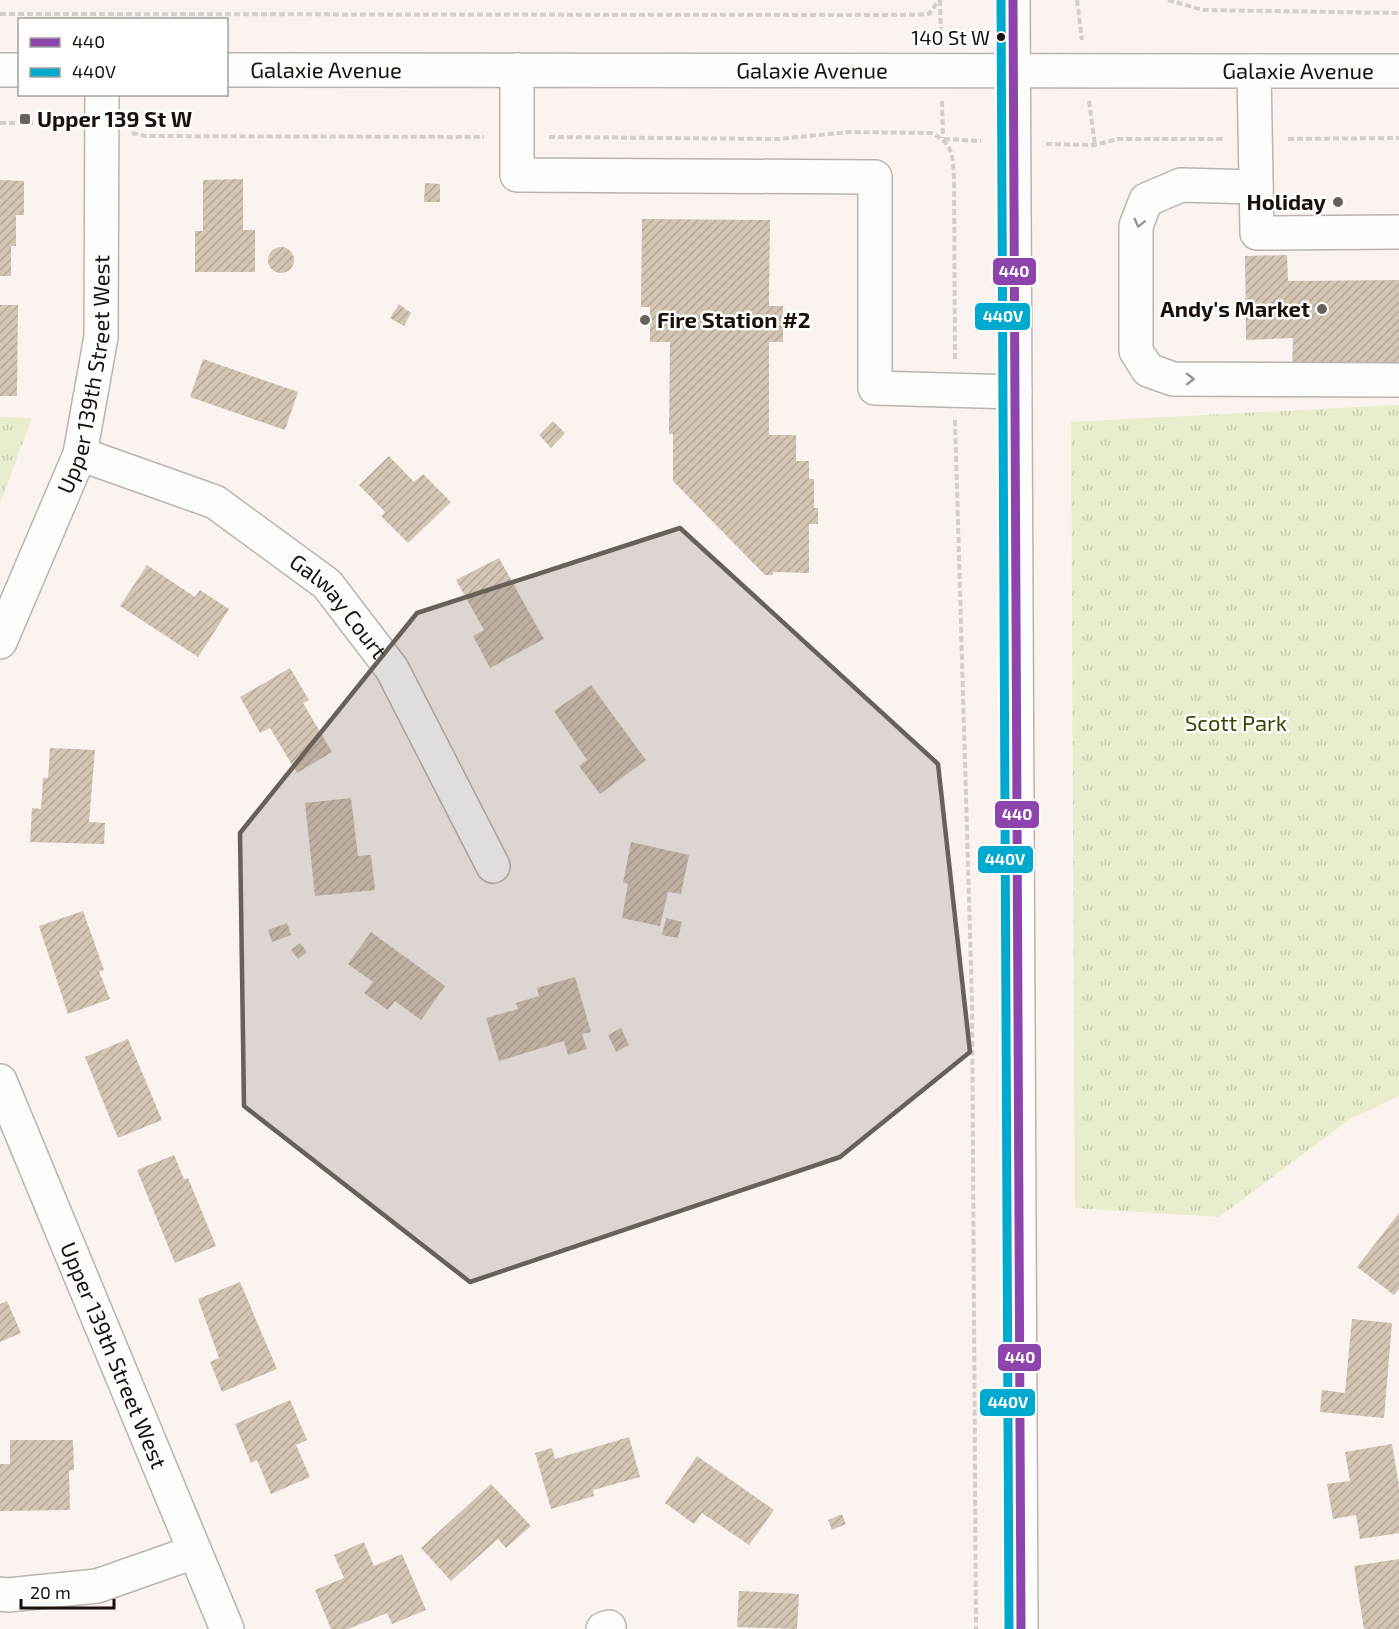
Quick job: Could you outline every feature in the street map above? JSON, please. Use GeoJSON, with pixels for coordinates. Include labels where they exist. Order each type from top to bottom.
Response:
{"type":"FeatureCollection","features":[{"type":"Feature","properties":{"kind":"street"},"geometry":{"type":"LineString","coordinates":[[1013,0],[1021,1629]]}},
{"type":"Feature","properties":{"kind":"street"},"geometry":{"type":"LineString","coordinates":[[0,69],[18,70]]}},
{"type":"Feature","properties":{"kind":"street","name":"Galaxie Avenue"},"geometry":{"type":"LineString","coordinates":[[228,70],[1399,71]]}},
{"type":"Feature","properties":{"kind":"street"},"geometry":{"type":"LineString","coordinates":[[517,70],[517,175],[875,177],[875,388],[1015,392]]}},
{"type":"Feature","properties":{"kind":"street"},"geometry":{"type":"LineString","coordinates":[[1254,71],[1257,233],[1399,232]]}},
{"type":"Feature","properties":{"kind":"street","name":"Upper 139th Street West"},"geometry":{"type":"LineString","coordinates":[[0,642],[80,454],[101,337],[102,96]]}},
{"type":"Feature","properties":{"kind":"street"},"geometry":{"type":"LineString","coordinates":[[1256,188],[1181,185],[1146,200],[1136,226],[1136,351],[1148,370],[1173,379],[1399,380]]}},
{"type":"Feature","properties":{"kind":"street","name":"Galway Court"},"geometry":{"type":"LineString","coordinates":[[80,454],[215,502],[327,584],[392,669],[493,866]]}},
{"type":"Feature","properties":{"kind":"street","name":"Upper 139th Street West"},"geometry":{"type":"LineString","coordinates":[[0,1081],[227,1629]]}},
{"type":"Feature","properties":{"kind":"street"},"geometry":{"type":"LineString","coordinates":[[0,1594],[97,1586],[194,1552]]}},
{"type":"Feature","properties":{"kind":"path"},"geometry":{"type":"LineString","coordinates":[[0,14],[901,15],[928,14],[939,0]]}},
{"type":"Feature","properties":{"kind":"path"},"geometry":{"type":"LineString","coordinates":[[1168,0],[1203,10],[1399,13]]}},
{"type":"Feature","properties":{"kind":"path"},"geometry":{"type":"LineString","coordinates":[[0,123],[67,123],[102,127],[145,136],[779,139],[849,132],[932,133],[943,139],[952,151],[956,494],[972,1002],[976,1629]]}},
{"type":"Feature","properties":{"kind":"highlighted area"},"geometry":{"type":"Polygon","coordinates":[[[680,528],[938,764],[970,1052],[840,1157],[470,1282],[244,1106],[240,833],[417,613],[680,528]]]}},
{"type":"Feature","properties":{"kind":"green space","name":"Scott Park"},"geometry":{"type":"Polygon","coordinates":[[[1399,405],[1399,1096],[1350,1119],[1219,1217],[1075,1208],[1071,422],[1399,405]]]}},
{"type":"Feature","properties":{"kind":"green space"},"geometry":{"type":"Polygon","coordinates":[[[0,417],[32,418],[0,503],[0,417]]]}},
{"type":"Feature","properties":{"kind":"building"},"geometry":{"type":"Polygon","coordinates":[[[243,179],[243,230],[255,230],[255,272],[195,272],[195,231],[203,231],[203,180],[243,179]]]}},
{"type":"Feature","properties":{"kind":"building"},"geometry":{"type":"Polygon","coordinates":[[[0,180],[24,181],[24,215],[16,215],[16,246],[11,246],[11,276],[0,276],[0,180]]]}},
{"type":"Feature","properties":{"kind":"building"},"geometry":{"type":"Polygon","coordinates":[[[425,183],[440,184],[440,202],[424,202],[425,183]]]}},
{"type":"Feature","properties":{"kind":"building"},"geometry":{"type":"Polygon","coordinates":[[[642,219],[770,220],[769,306],[783,306],[783,342],[769,342],[769,435],[796,435],[796,461],[809,461],[809,479],[814,479],[814,508],[818,508],[818,524],[809,524],[809,573],[773,572],[773,575],[765,575],[673,481],[673,434],[669,434],[670,342],[650,342],[650,307],[641,307],[642,219]]]}},
{"type":"Feature","properties":{"kind":"building"},"geometry":{"type":"Polygon","coordinates":[[[281,247],[290,251],[294,260],[290,269],[281,273],[272,269],[268,260],[272,251],[281,247]]]}},
{"type":"Feature","properties":{"kind":"building","name":"Andy's Market"},"geometry":{"type":"Polygon","coordinates":[[[1287,255],[1288,281],[1399,280],[1399,367],[1292,368],[1293,338],[1246,340],[1245,256],[1287,255]]]}},
{"type":"Feature","properties":{"kind":"building"},"geometry":{"type":"Polygon","coordinates":[[[399,304],[411,313],[404,326],[390,318],[399,304]]]}},
{"type":"Feature","properties":{"kind":"building"},"geometry":{"type":"Polygon","coordinates":[[[0,305],[18,305],[17,396],[0,396],[0,305]]]}},
{"type":"Feature","properties":{"kind":"building"},"geometry":{"type":"Polygon","coordinates":[[[203,359],[298,392],[285,430],[190,397],[203,359]]]}},
{"type":"Feature","properties":{"kind":"building"},"geometry":{"type":"Polygon","coordinates":[[[553,421],[565,433],[551,448],[539,435],[553,421]]]}},
{"type":"Feature","properties":{"kind":"building"},"geometry":{"type":"Polygon","coordinates":[[[389,456],[414,482],[423,474],[451,502],[408,543],[381,516],[385,512],[359,485],[389,456]]]}},
{"type":"Feature","properties":{"kind":"building"},"geometry":{"type":"Polygon","coordinates":[[[499,558],[544,639],[490,668],[473,636],[484,630],[456,580],[499,558]]]}},
{"type":"Feature","properties":{"kind":"building"},"geometry":{"type":"Polygon","coordinates":[[[147,565],[195,597],[200,590],[229,609],[198,657],[120,606],[147,565]]]}},
{"type":"Feature","properties":{"kind":"building"},"geometry":{"type":"Polygon","coordinates":[[[290,668],[309,700],[303,703],[332,752],[297,773],[270,728],[260,733],[240,697],[290,668]]]}},
{"type":"Feature","properties":{"kind":"building"},"geometry":{"type":"Polygon","coordinates":[[[591,685],[646,760],[600,794],[579,766],[587,760],[554,711],[591,685]]]}},
{"type":"Feature","properties":{"kind":"building"},"geometry":{"type":"Polygon","coordinates":[[[50,748],[95,750],[89,822],[105,823],[104,844],[30,842],[32,808],[41,809],[43,778],[48,778],[50,748]]]}},
{"type":"Feature","properties":{"kind":"building"},"geometry":{"type":"Polygon","coordinates":[[[351,798],[358,856],[371,855],[375,890],[315,896],[305,803],[351,798]]]}},
{"type":"Feature","properties":{"kind":"building"},"geometry":{"type":"Polygon","coordinates":[[[631,842],[689,855],[681,894],[668,892],[660,926],[622,918],[628,884],[623,883],[631,842]]]}},
{"type":"Feature","properties":{"kind":"building"},"geometry":{"type":"Polygon","coordinates":[[[83,911],[104,970],[99,971],[110,999],[68,1014],[39,926],[83,911]]]}},
{"type":"Feature","properties":{"kind":"building"},"geometry":{"type":"Polygon","coordinates":[[[666,918],[682,922],[678,938],[662,935],[666,918]]]}},
{"type":"Feature","properties":{"kind":"building"},"geometry":{"type":"Polygon","coordinates":[[[287,923],[291,935],[272,942],[268,930],[287,923]]]}},
{"type":"Feature","properties":{"kind":"building"},"geometry":{"type":"Polygon","coordinates":[[[371,932],[445,986],[421,1020],[395,1001],[388,1010],[364,993],[373,982],[348,964],[371,932]]]}},
{"type":"Feature","properties":{"kind":"building"},"geometry":{"type":"Polygon","coordinates":[[[300,943],[307,952],[298,959],[291,950],[300,943]]]}},
{"type":"Feature","properties":{"kind":"building"},"geometry":{"type":"Polygon","coordinates":[[[575,977],[591,1032],[582,1034],[587,1049],[568,1055],[564,1041],[499,1061],[486,1018],[518,1009],[516,1003],[539,996],[537,988],[575,977]]]}},
{"type":"Feature","properties":{"kind":"building"},"geometry":{"type":"Polygon","coordinates":[[[621,1028],[629,1045],[616,1052],[608,1035],[621,1028]]]}},
{"type":"Feature","properties":{"kind":"building"},"geometry":{"type":"Polygon","coordinates":[[[128,1039],[162,1120],[118,1138],[85,1057],[128,1039]]]}},
{"type":"Feature","properties":{"kind":"building"},"geometry":{"type":"Polygon","coordinates":[[[174,1155],[184,1179],[188,1178],[216,1246],[175,1263],[137,1170],[174,1155]]]}},
{"type":"Feature","properties":{"kind":"building"},"geometry":{"type":"Polygon","coordinates":[[[1399,1213],[1399,1289],[1394,1295],[1357,1267],[1399,1213]]]}},
{"type":"Feature","properties":{"kind":"building"},"geometry":{"type":"Polygon","coordinates":[[[240,1282],[277,1369],[222,1392],[210,1362],[219,1358],[198,1299],[240,1282]]]}},
{"type":"Feature","properties":{"kind":"building"},"geometry":{"type":"Polygon","coordinates":[[[7,1301],[21,1333],[0,1342],[0,1304],[7,1301]]]}},
{"type":"Feature","properties":{"kind":"building"},"geometry":{"type":"Polygon","coordinates":[[[1352,1319],[1392,1323],[1384,1418],[1320,1412],[1322,1390],[1345,1393],[1352,1319]]]}},
{"type":"Feature","properties":{"kind":"building"},"geometry":{"type":"Polygon","coordinates":[[[290,1400],[307,1440],[296,1445],[310,1477],[271,1494],[257,1460],[251,1463],[235,1424],[290,1400]]]}},
{"type":"Feature","properties":{"kind":"building"},"geometry":{"type":"Polygon","coordinates":[[[629,1437],[640,1477],[593,1490],[594,1496],[551,1509],[535,1453],[552,1448],[555,1459],[629,1437]]]}},
{"type":"Feature","properties":{"kind":"building"},"geometry":{"type":"Polygon","coordinates":[[[10,1440],[73,1440],[74,1470],[69,1470],[70,1510],[0,1511],[0,1464],[10,1464],[10,1440]]]}},
{"type":"Feature","properties":{"kind":"building"},"geometry":{"type":"Polygon","coordinates":[[[1392,1444],[1399,1486],[1399,1533],[1360,1539],[1356,1515],[1333,1519],[1327,1484],[1350,1481],[1345,1452],[1392,1444]]]}},
{"type":"Feature","properties":{"kind":"building"},"geometry":{"type":"Polygon","coordinates":[[[697,1456],[774,1510],[749,1545],[702,1513],[694,1524],[665,1503],[697,1456]]]}},
{"type":"Feature","properties":{"kind":"building"},"geometry":{"type":"Polygon","coordinates":[[[491,1484],[531,1526],[506,1548],[498,1539],[451,1581],[421,1548],[491,1484]]]}},
{"type":"Feature","properties":{"kind":"building"},"geometry":{"type":"Polygon","coordinates":[[[842,1514],[846,1524],[832,1530],[828,1520],[842,1514]]]}},
{"type":"Feature","properties":{"kind":"building"},"geometry":{"type":"Polygon","coordinates":[[[364,1542],[374,1566],[402,1554],[426,1610],[392,1624],[387,1613],[348,1629],[331,1629],[315,1590],[344,1578],[334,1555],[364,1542]]]}},
{"type":"Feature","properties":{"kind":"building"},"geometry":{"type":"Polygon","coordinates":[[[1399,1559],[1399,1629],[1364,1629],[1354,1566],[1399,1559]]]}},
{"type":"Feature","properties":{"kind":"building"},"geometry":{"type":"Polygon","coordinates":[[[739,1591],[799,1594],[797,1629],[737,1627],[739,1591]]]}},
{"type":"Feature","properties":{"kind":"transit line","name":"440V"},"geometry":{"type":"LineString","coordinates":[[1001,0],[1009,1629]]}},
{"type":"Feature","properties":{"kind":"transit line","name":"440"},"geometry":{"type":"LineString","coordinates":[[1013,0],[1021,1629]]}},
{"type":"Feature","properties":{"kind":"place","name":"140 St W"},"geometry":{"type":"Point","coordinates":[1001,37]}},
{"type":"Feature","properties":{"kind":"place","name":"Upper 139 St W"},"geometry":{"type":"Point","coordinates":[25,119]}},
{"type":"Feature","properties":{"kind":"place","name":"Holiday"},"geometry":{"type":"Point","coordinates":[1338,202]}},
{"type":"Feature","properties":{"kind":"place","name":"Andy's Market"},"geometry":{"type":"Point","coordinates":[1322,309]}},
{"type":"Feature","properties":{"kind":"place","name":"Fire Station #2"},"geometry":{"type":"Point","coordinates":[645,320]}}]}
